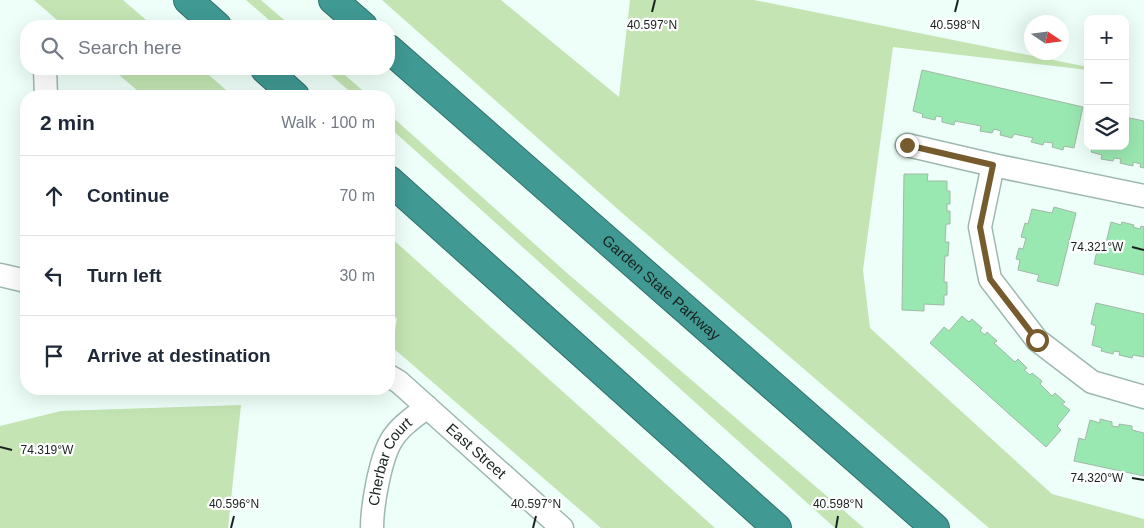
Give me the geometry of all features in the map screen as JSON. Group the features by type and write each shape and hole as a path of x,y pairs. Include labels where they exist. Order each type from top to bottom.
{"highway":[{"path":"188,0 210,20"},
{"path":"333,0 356,20"},
{"name":"Garden State Parkway","path":"395,54 935,528"},
{"path":"272,75 288,90"},
{"path":"395,185 777,528"}],"street":[{"path":"45,75 46,90"},
{"path":"907,145 1144,196"},
{"path":"993,165 980,227 990,279 1037,340 1092,382 1144,397"},
{"path":"0,275 20,280"},
{"name":"East Street","path":"395,379 562,528"},
{"name":"Cherbar Court","path":"372,528 372,507 390,442 402,427 427,407"}],"green space":[{"path":"34,0 123,0 146,20 57,20"},
{"path":"246,0 261,0 284,20 269,20"},
{"path":"382,0 501,0 619,97 630,0 754,0 1024,54 1024,60 1053,60 1084,66 1084,70 893,47 863,270 870,328 1052,494 1144,519 1144,528 989,528 621,212"},
{"path":"119,75 209,75 226,90 137,90"},
{"path":"331,75 345,75 362,90 348,90"},
{"path":"395,119 567,273 864,528 835,528 395,132"},
{"path":"395,241 715,528 601,528 395,350 397,319 395,317"},
{"path":"241,405 228,528 0,528 0,426 61,411"}],"building":[{"path":"922,70 1083,107 1074,148 1064,146 1063,150 1052,147 1053,143 1044,142 1043,145 1031,142 1033,138 1014,134 1012,138 1000,135 1001,131 994,129 992,133 980,131 981,126 955,121 954,125 942,122 942,117 936,116 935,120 922,117 923,114 913,111"},
{"path":"1129,118 1144,121 1144,168 1140,167 1141,164 1133,162 1133,166 1120,163 1121,159 1114,158 1113,161 1101,159 1102,155 1091,152 1092,150 1129,150"},
{"path":"904,174 928,174 927,181 947,181 947,191 950,191 950,204 947,204 947,211 950,211 950,224 946,224 945,242 949,242 948,256 945,256 944,282 947,282 947,295 944,295 944,305 924,304 924,311 902,310"},
{"path":"1054,207 1076,213 1058,286 1037,281 1039,275 1018,270 1020,260 1016,259 1019,248 1023,249 1026,238 1021,237 1025,223 1028,224 1032,209 1052,213"},
{"path":"1111,222 1121,225 1122,222 1134,225 1133,227 1140,229 1141,226 1144,227 1144,275 1094,264 1099,242 1106,243"},
{"path":"1096,303 1144,314 1144,357 1133,355 1132,358 1119,355 1120,352 1114,351 1113,354 1101,351 1102,348 1092,345 1096,326 1091,324"},
{"path":"962,316 969,322 972,319 982,328 980,331 985,335 987,332 997,341 994,343 1015,362 1018,359 1027,368 1024,370 1030,375 1032,373 1042,381 1040,384 1052,396 1055,393 1065,402 1062,404 1070,410 1057,426 1061,430 1046,447 930,343 944,327 949,331"},
{"path":"1100,419 1112,422 1112,426 1119,427 1119,424 1132,426 1132,430 1144,433 1144,476 1074,461 1079,438 1085,440 1090,420 1100,423"}],"route":[{"path":"907,145 993,165 980,227 990,279 1037,340"}]}
